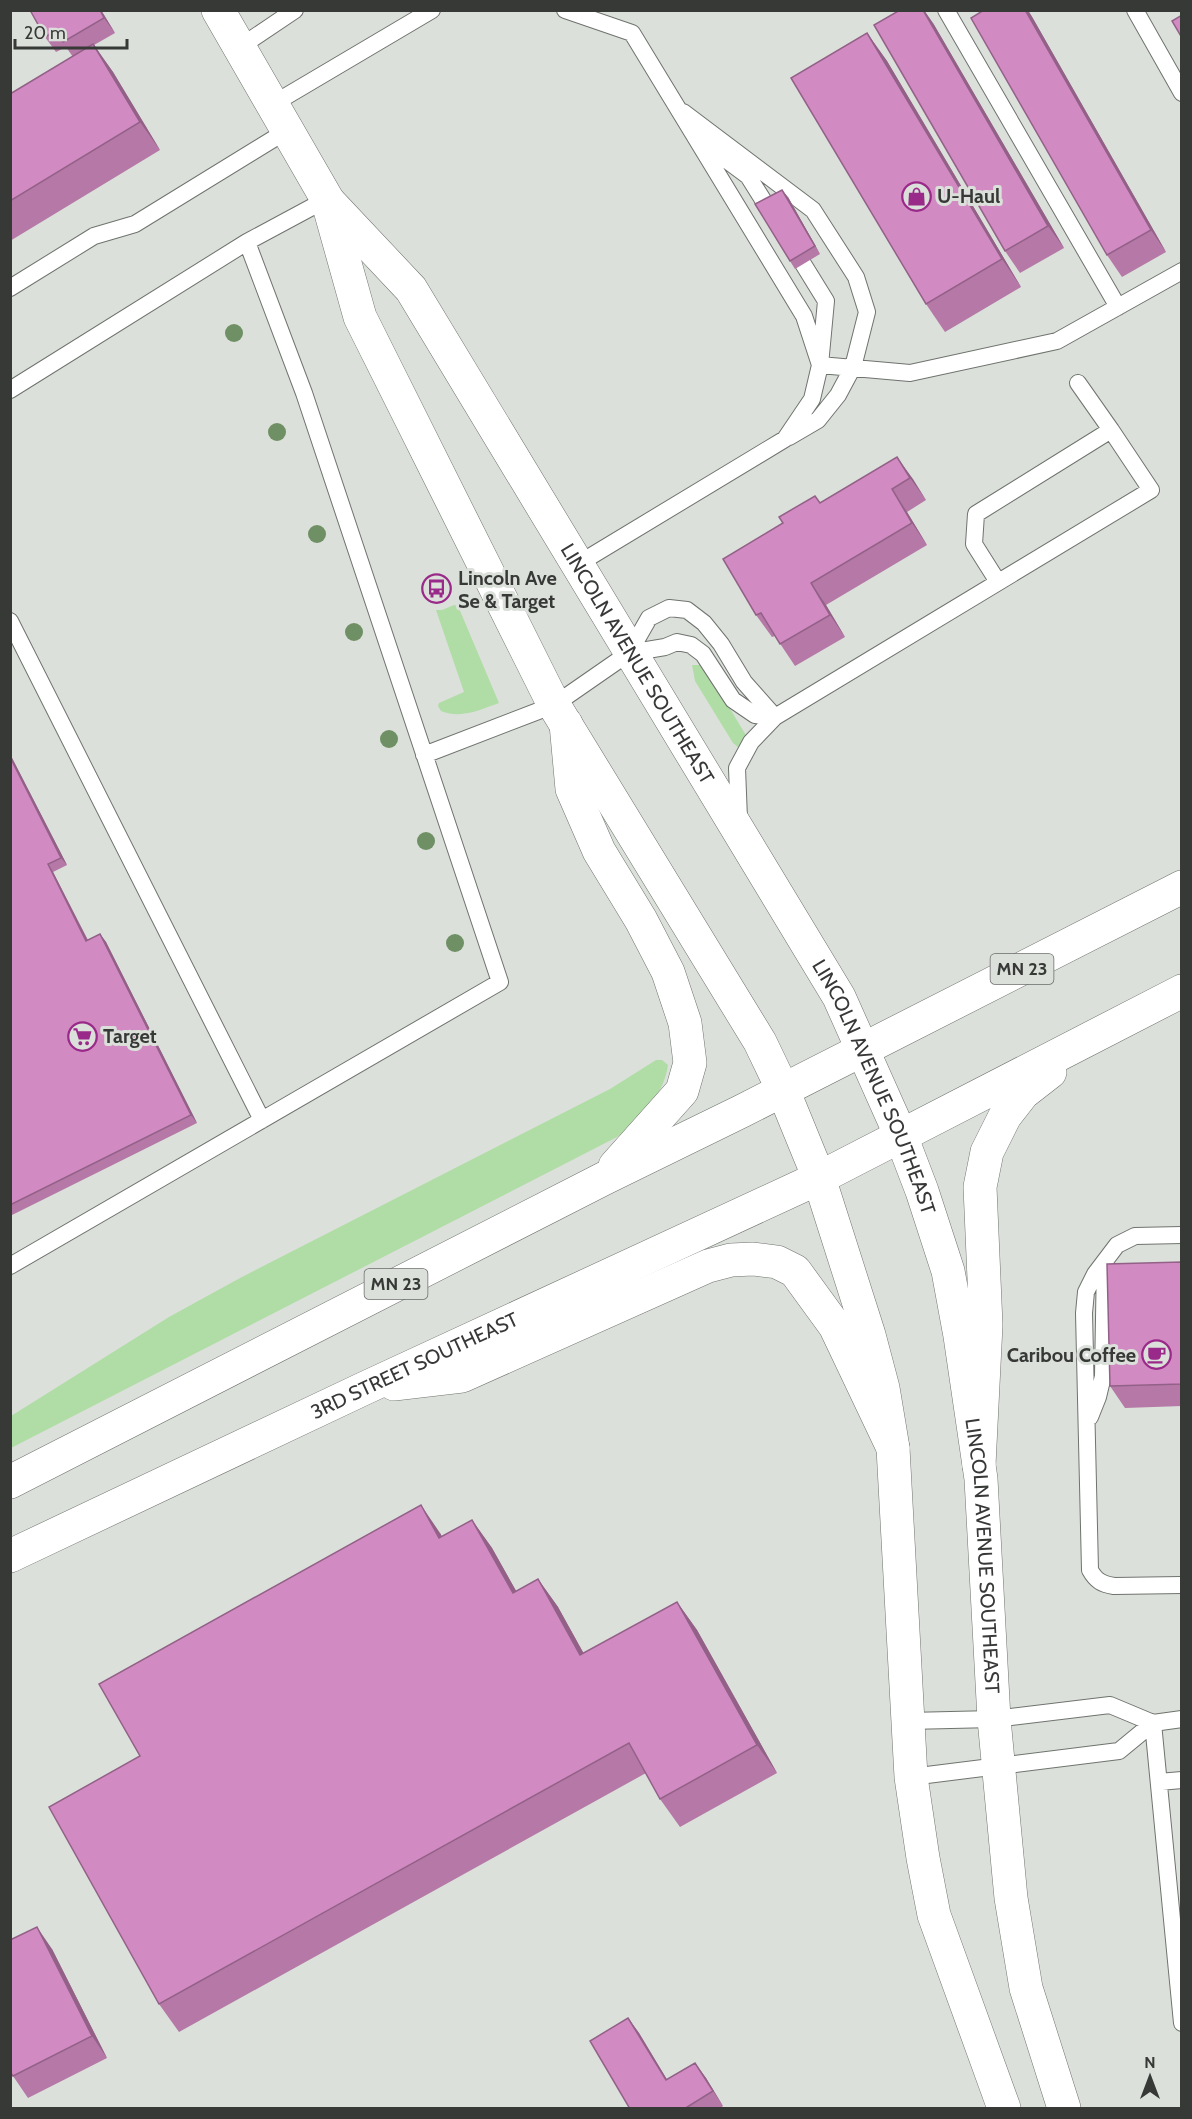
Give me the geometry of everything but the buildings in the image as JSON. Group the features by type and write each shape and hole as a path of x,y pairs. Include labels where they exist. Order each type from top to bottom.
{"main road":[{"name":"LINCOLN AVENUE SOUTHEAST","path":"218,10 327,199 411,288 838,997 901,1136 948,1271 960,1336 979,1465 994,1719 1011,1898 1026,1988 1064,2109"},
{"name":"LINCOLN AVENUE SOUTHEAST","path":"327,199 360,317 560,715 760,1042 783,1090 819,1178 869,1335 883,1388 893,1448 911,1777 934,1915 1004,2109"},
{"path":"560,715 572,789 599,851 641,920 668,972 685,1023 690,1063 682,1091 605,1178"},
{"name":"MN 23","path":"10,1482 1182,887"},
{"path":"979,1465 986,1325 980,1187 987,1152 1005,1116 1023,1093 1103,1031 1182,991"},
{"name":"3RD STREET SOUTHEAST","path":"10,1556 365,1388 819,1178 1103,1031"},
{"path":"365,1388 462,1376 708,1266 731,1260 753,1259 777,1262 795,1271 835,1326 893,1448"}],"lane":[{"path":"240,47 295,10"},
{"path":"10,288 94,236 135,224 280,117 432,10"},
{"path":"565,10 632,33 804,316 820,364"},
{"path":"946,10 1118,307"},
{"path":"1135,10 1182,93"},
{"path":"578,564 818,420 838,395 853,367 867,312 856,277 813,210 676,107"},
{"path":"695,136 748,176 826,301 820,364 812,399 785,439"},
{"path":"10,390 247,242 327,199"},
{"path":"10,1266 500,982 304,393 247,242"},
{"path":"820,364 910,373 1057,341 1182,271"},
{"path":"739,832 737,768 751,742 775,717 1151,490 1078,383"},
{"path":"998,582 974,544 976,514 1111,430"},
{"path":"424,755 560,715 629,653 649,618 669,608 687,610 704,623 721,644 744,682 775,717"},
{"path":"10,621 262,1120"},
{"path":"629,653 665,647 677,642 691,645 703,654 734,700 755,715 775,717"},
{"path":"1182,1235 1135,1236 1118,1245 1095,1274 1086,1292 1084,1313 1090,1570 1103,1584 1114,1586 1182,1586"},
{"path":"908,1720 994,1719 1110,1705 1153,1723 1182,1719"},
{"path":"911,1777 1119,1751 1153,1723"},
{"path":"1153,1723 1182,2023"},
{"path":"1159,1782 1182,1780"}],"green space":[{"path":"458,606 499,703 463,714 441,711 438,706 439,703 464,692 436,610"},
{"path":"692,665 700,665 708,672 747,737 739,748 733,743 695,681"},
{"path":"656,1060 662,1060 668,1065 662,1087 642,1115 617,1137 11,1448 11,1416 169,1317 240,1278 610,1089"}],"place":[{"name":"U-Haul","path":"916,196"},
{"name":"Lincoln Ave Se & Target","path":"437,589"},
{"name":"Target","path":"82,1036"},
{"name":"Caribou Coffee","path":"1157,1355"}]}
